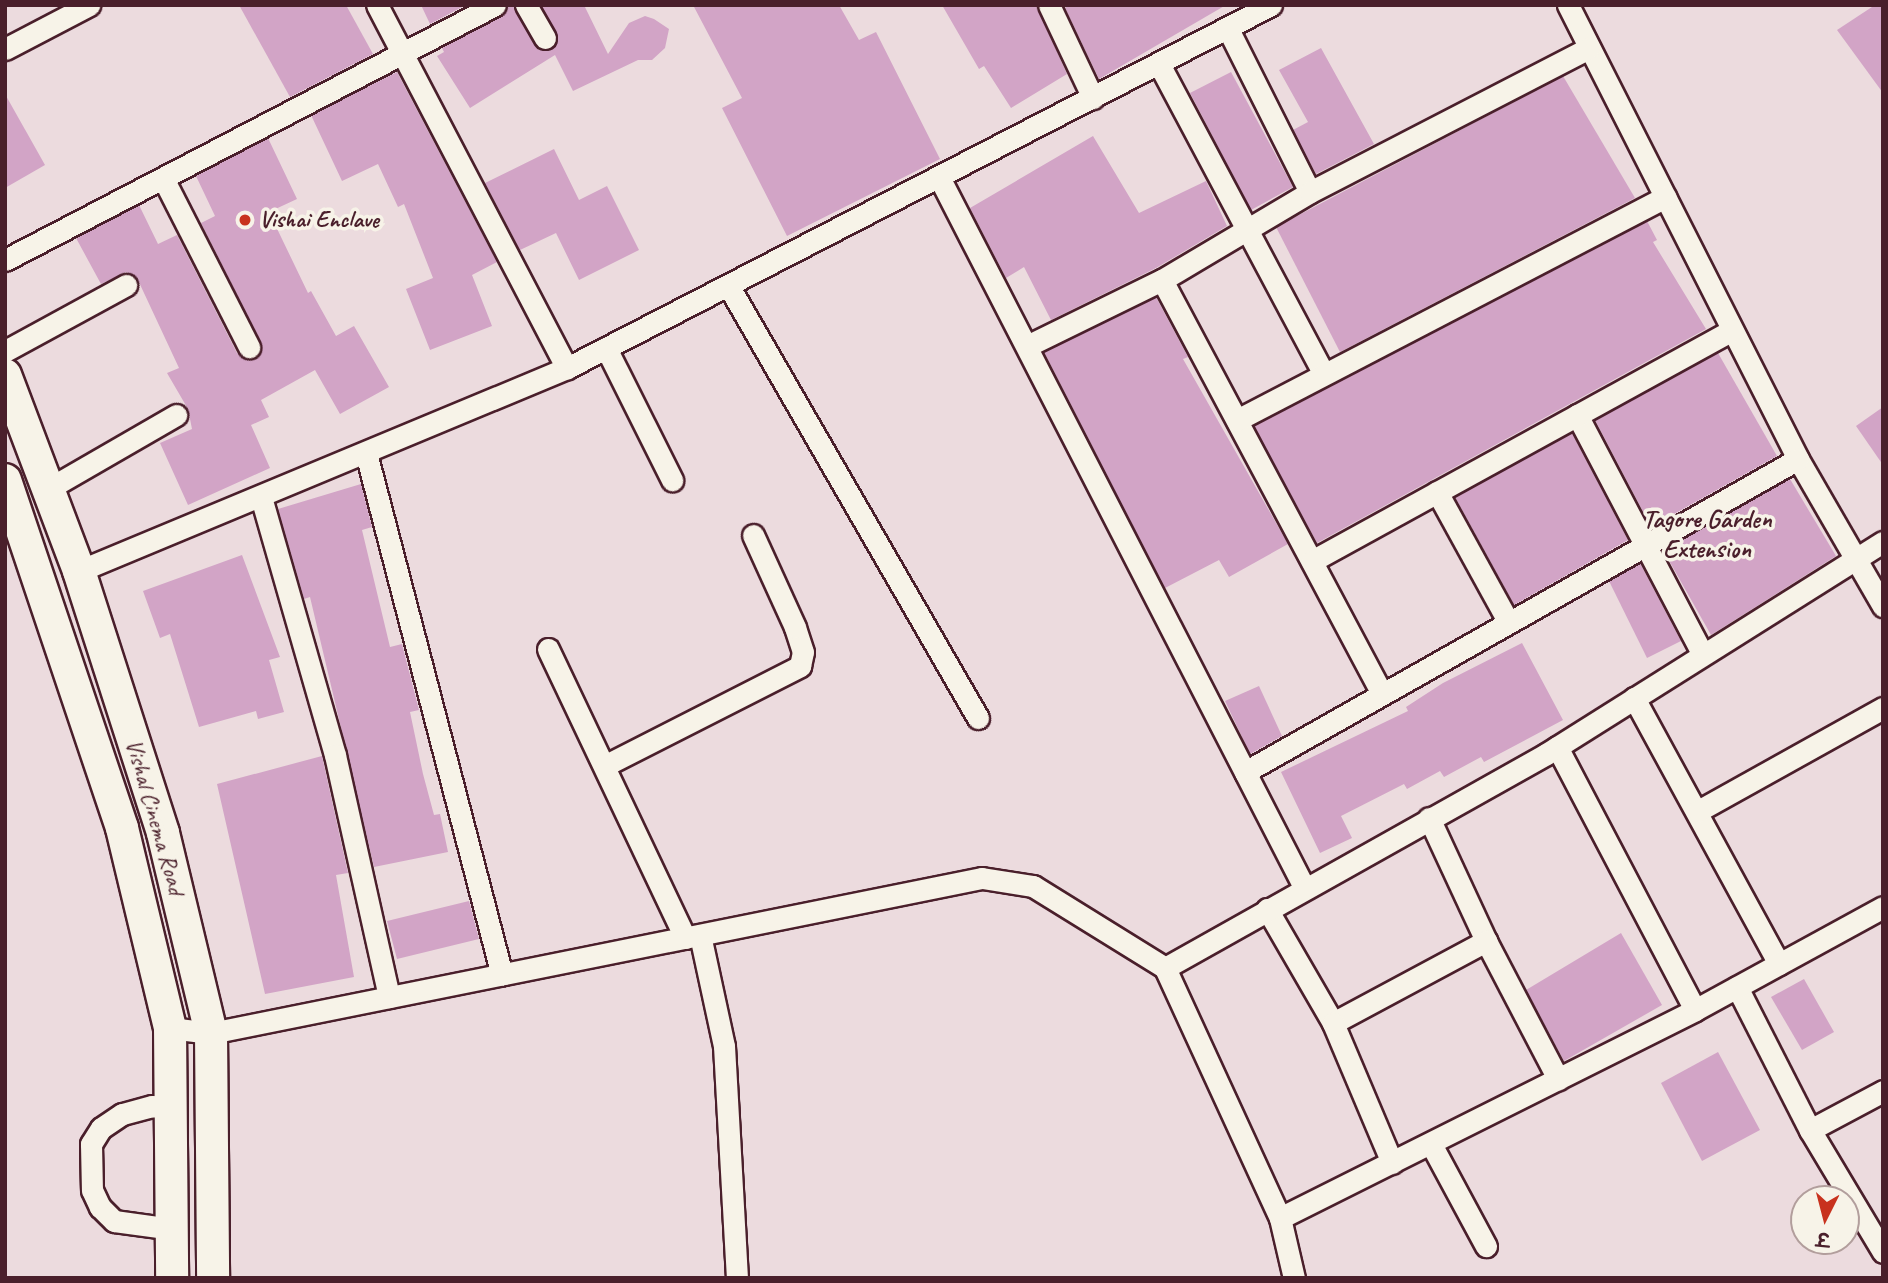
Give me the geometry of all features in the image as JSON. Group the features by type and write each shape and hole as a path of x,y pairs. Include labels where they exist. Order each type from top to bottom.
{"street":[{"path":"5,49 52,14 89,5"},
{"path":"377,5 568,368"},
{"path":"5,260 495,5"},
{"path":"526,5 545,38"},
{"path":"1049,5 1093,98"},
{"path":"79,571 568,368 1159,64 1233,19 1271,5"},
{"path":"1568,5 1798,459 1883,606"},
{"path":"1233,19 1310,192"},
{"path":"1027,346 1162,280 1310,192 1589,48"},
{"path":"1159,64 1324,374"},
{"path":"939,177 1304,887"},
{"path":"163,178 249,347"},
{"path":"1237,420 1665,197"},
{"path":"1162,280 1382,694"},
{"path":"5,351 126,285"},
{"path":"728,285 978,718"},
{"path":"1312,561 1732,330"},
{"path":"606,348 672,480"},
{"name":"Vishal Cinema Road","path":"5,374 79,571 163,833 211,1033 213,1278"},
{"path":"48,489 176,415"},
{"path":"1577,415 1648,545 1702,653"},
{"path":"366,453 502,975"},
{"path":"1245,772 1798,459"},
{"name":"Vishal Cinema Road","path":"5,480 122,828 170,1028 173,1108 172,1278"},
{"path":"1437,492 1508,621"},
{"path":"261,497 335,755 388,997"},
{"path":"606,765 800,666 803,652 795,627 753,535"},
{"path":"1166,968 1304,887 1557,747 1702,653 1857,561 1883,542"},
{"path":"548,649 692,936 724,1045 737,1278"},
{"path":"1634,698 1698,811 1779,964"},
{"path":"1698,811 1883,708"},
{"path":"1557,747 1695,1010"},
{"path":"1429,818 1486,941 1558,1079"},
{"path":"170,1028 211,1033 982,878 1033,886 1166,968 1280,1218 1294,1278"},
{"path":"1280,1218 1695,1010 1883,907"},
{"path":"1267,909 1333,1023 1392,1163"},
{"path":"1333,1023 1486,941"},
{"path":"1737,987 1810,1130 1883,1252"},
{"path":"1810,1130 1883,1091"},
{"path":"173,1108 152,1106 122,1114 101,1128 91,1143 92,1190 100,1207 114,1221 173,1229"},
{"path":"1431,1144 1486,1247"}],"building":[{"path":"239,5 346,5 373,54 290,97"},
{"path":"421,5 466,5 430,24"},
{"path":"508,5 513,5 539,50 552,49 558,39 541,5 584,5 608,54 629,23 645,16 669,29 665,48 652,60 638,60 573,91 555,55 470,108 437,56 444,52 442,48 502,16"},
{"path":"693,5 839,5 859,40 876,32 940,159 787,236 722,108 742,98"},
{"path":"942,5 1036,5 1067,74 1011,108 984,66 979,69"},
{"path":"1069,5 1226,5 1099,79 1065,8"},
{"path":"1875,5 1883,5 1883,93 1837,30"},
{"path":"1321,48 1374,144 1316,174 1293,130 1308,122 1279,70"},
{"path":"397,72 497,262 472,275 492,326 430,350 406,289 433,278 404,204 398,207 378,164 342,181 311,115"},
{"path":"1231,72 1293,187 1251,210 1190,93"},
{"path":"1563,76 1635,198 1340,352 1276,227"},
{"path":"5,94 45,165 5,188"},
{"path":"1093,136 1139,213 1206,181 1227,226 1156,268 1051,320 1024,267 1006,278 970,208"},
{"path":"268,138 297,199 269,212 308,293 311,291 336,336 354,326 389,387 340,414 315,370 261,400 269,417 251,425 270,468 188,505 160,443 192,429 188,409 167,373 179,368 137,278 126,272 101,284 76,238 139,205 158,244 177,235 237,353 248,360 256,358 261,342 201,223 215,216 196,176"},
{"path":"554,149 579,200 607,186 639,250 579,280 556,233 520,250 485,183"},
{"path":"1647,221 1657,240 1653,242 1706,329 1317,543 1254,426"},
{"path":"1156,297 1188,357 1183,359 1288,544 1229,577 1219,560 1165,588 1044,352"},
{"path":"1718,353 1777,456 1651,527 1595,420"},
{"path":"1883,407 1883,465 1856,426"},
{"path":"1572,433 1628,540 1514,605 1455,497"},
{"path":"1790,479 1836,556 1711,635 1663,550"},
{"path":"361,484 372,527 362,530 390,647 402,644 419,710 410,712 423,774 434,815 440,814 448,852 374,867 310,597 304,599 278,509"},
{"path":"242,555 280,657 269,660 284,712 258,719 256,711 199,727 170,634 160,638 143,591"},
{"path":"1640,563 1681,641 1647,658 1609,581"},
{"path":"1522,643 1563,720 1484,762 1481,757 1444,777 1440,771 1407,789 1404,784 1341,816 1352,838 1320,853 1281,772 1408,711 1406,707 1443,683"},
{"path":"1259,686 1282,736 1250,754 1225,701"},
{"path":"322,756 348,873 336,875 354,977 265,994 217,784"},
{"path":"469,901 479,939 397,959 387,921"},
{"path":"1621,933 1662,1005 1564,1061 1526,990"},
{"path":"1804,979 1834,1032 1802,1050 1771,997"},
{"path":"1718,1052 1760,1130 1702,1161 1661,1083"}],"place":[{"name":"Vishai Enclave","path":"245,220"}],"district":[{"name":"Tagore Garden Extension","path":"1707,534"}]}
